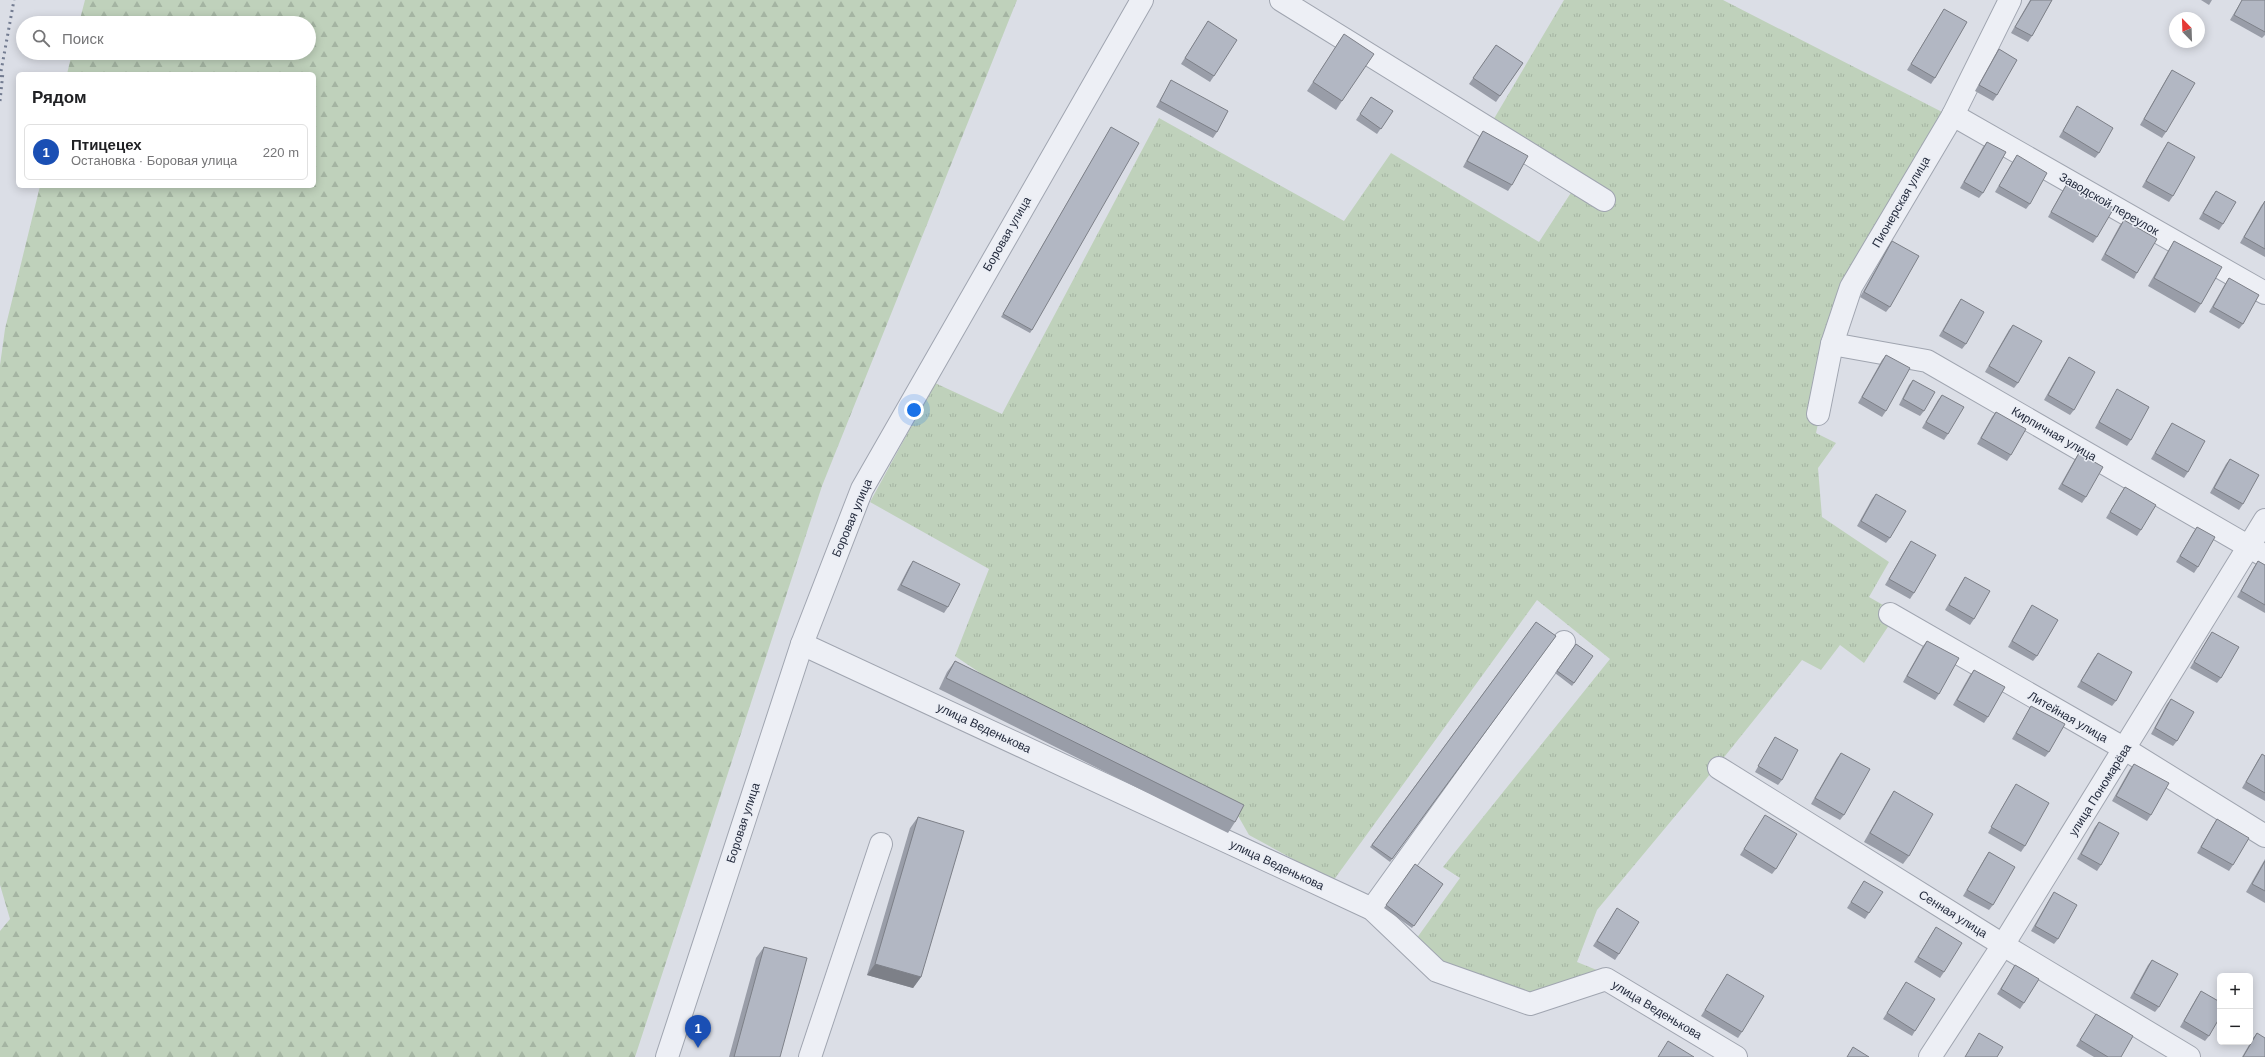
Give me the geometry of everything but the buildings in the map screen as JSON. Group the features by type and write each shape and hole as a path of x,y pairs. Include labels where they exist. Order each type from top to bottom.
{"street":[{"name":"Боровая улица","path":"667,1057 802,644 862,489 1142,0"},
{"path":"1281,0 1604,200"},
{"name":"Пионерская улица","path":"1818,414 1832,344 1852,287 1953,115 2010,0"},
{"name":"Заводской переулок","path":"1953,115 2265,293"},
{"name":"Кирпичная улица","path":"1832,344 1927,361 2257,551"},
{"name":"улица Пономарёва","path":"1930,1057 2003,945 2125,749 2257,551 2265,520"},
{"name":"Литейная улица","path":"1890,614 2125,749 2265,836"},
{"path":"1372,910 1564,642"},
{"name":"улица Веденькова","path":"802,644 1372,910 1437,971 1530,1004 1606,979 1736,1057"},
{"name":"Сенная улица","path":"1719,768 2003,945 2189,1057"},
{"path":"810,1057 881,844"}],"green space":[{"path":"85,0 1017,0 822,486 635,1057 0,1057 0,931 10,919 0,885 0,365 5,329 40,188 316,188 316,72 67,72 70,60 316,60 316,16 81,16"},
{"path":"1564,0 1723,0 1948,115 1848,282 1816,433 1836,443 1818,468 1822,517 1889,562 1869,597 1897,613 1864,663 1840,645 1821,670 1802,660 1721,761 1597,910 1577,962 1609,975 1529,999 1443,967 1414,942 1460,878 1443,867 1610,659 1537,600 1333,881 1249,835 1233,807 1044,716 955,656 989,569 870,502 935,383 1002,414 1159,118 1344,221 1391,153 1539,242 1576,185 1492,122"}],"railway":[{"path":"0,77 14,0"},
{"path":"0,101 3,72"}],"place":[{"name":"Птицецех","path":"698,1048"}]}
